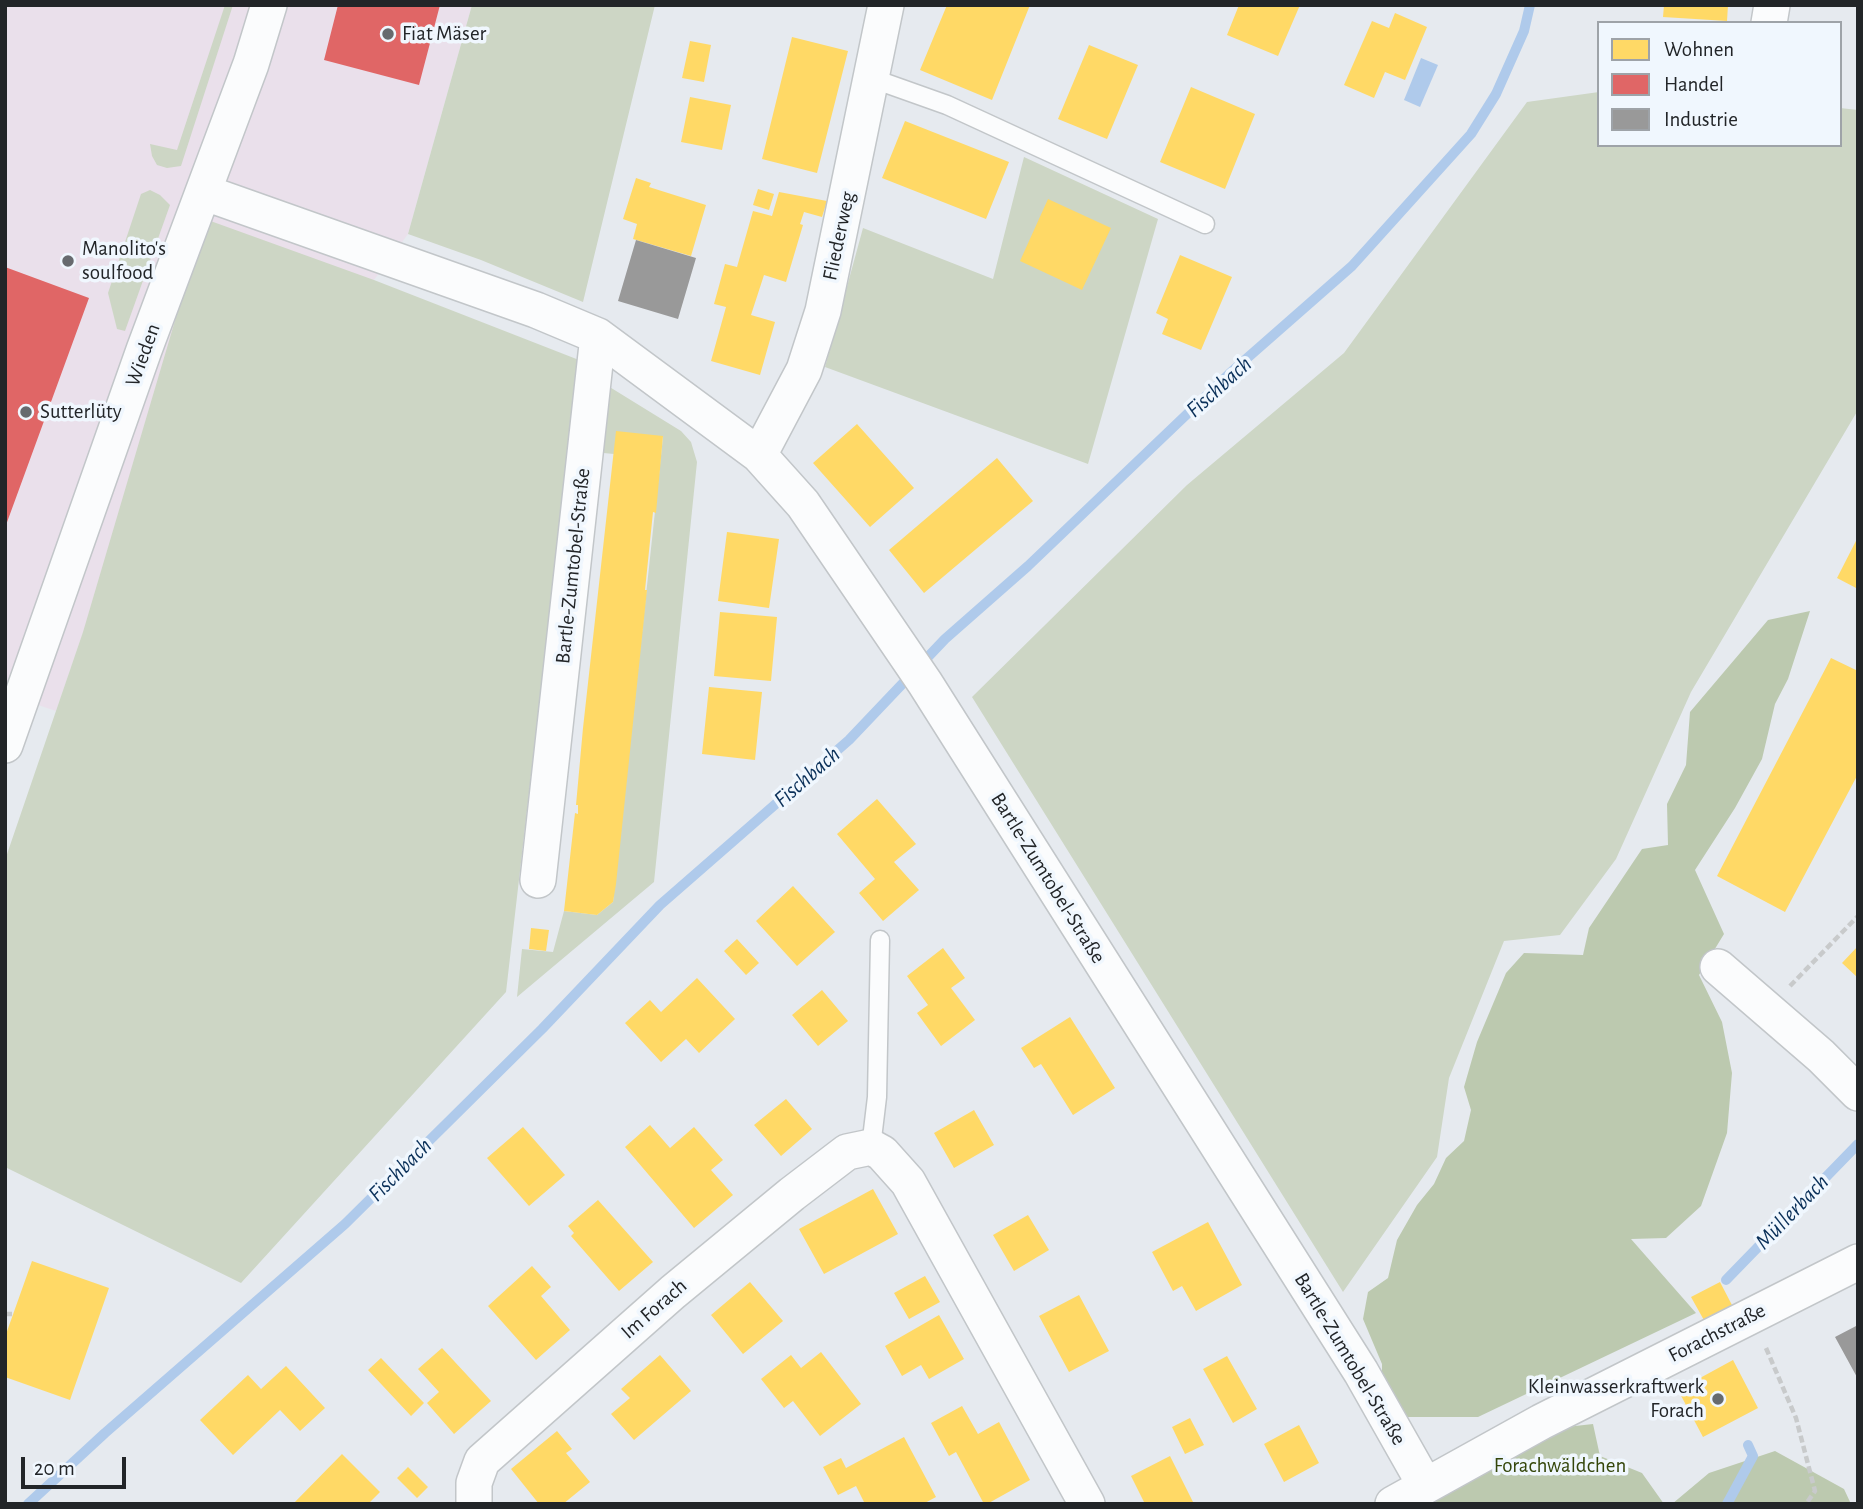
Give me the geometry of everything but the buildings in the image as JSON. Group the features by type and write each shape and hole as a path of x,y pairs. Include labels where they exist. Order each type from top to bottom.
{"street":[{"name":"Wieden","path":"5,745 144,350 251,64 269,5"},
{"name":"Fliederweg","path":"759,455 804,370 823,311 886,5"},
{"name":"Bartle-Zumtobel-Straße","path":"203,192 536,310 598,336 759,455 803,504 925,683 1361,1372 1425,1485"},
{"name":"Bartle-Zumtobel-Straße","path":"538,880 598,336"},
{"path":"1718,967 1821,1056 1858,1093"},
{"path":"871,1147 883,1153 908,1182 1087,1504"},
{"name":"Im Forach","path":"474,1504 474,1483 482,1461 673,1292 792,1194 847,1152 871,1147"},
{"name":"Forachstraße","path":"1393,1504 1541,1422 1858,1262"}],"lane":[{"path":"871,78 947,105 1205,224"},
{"path":"871,1147 877,1097 880,940"}],"path":[{"path":"1767,1009 1858,916"},
{"path":"5,1314 13,1314"},
{"path":"1742,1320 1760,1335 1796,1418 1815,1491 1806,1504"}],"shaded area":[{"path":"5,5 472,5 408,234 374,280 83,633 56,711 5,694"}],"green space":[{"path":"225,5 233,5 181,166 167,168 157,165 150,144 177,150"},
{"path":"472,5 655,5 583,302 481,260 408,234"},
{"path":"1597,92 1597,147 1842,147 1842,108 1858,110 1858,410 1691,692 1616,859 1560,935 1504,941 1449,1078 1437,1157 1343,1292 972,697 1187,485 1344,353 1527,102"},
{"path":"1024,157 1158,219 1088,464 825,367 863,228 993,279"},
{"path":"150,190 170,205 125,331 117,329 108,293 141,194"},
{"path":"205,219 374,280 579,360 506,992 241,1283 5,1167 5,860 83,632"},
{"path":"608,386 681,431 691,442 697,462 654,882 517,997 522,949 553,952 564,911 597,915 613,902 663,437 614,454 593,452"},
{"path":"1810,611 1788,679 1775,704 1762,759 1735,808 1695,870 1724,934 1699,975 1722,1022 1732,1073 1727,1133 1701,1206 1666,1238 1631,1239 1696,1313 1478,1417 1403,1417 1382,1386 1382,1364 1363,1319 1368,1292 1388,1278 1397,1240 1417,1205 1434,1184 1446,1158 1464,1141 1471,1110 1464,1087 1477,1042 1506,973 1524,953 1583,955 1589,928 1642,849 1668,845 1667,804 1686,765 1690,712 1768,620"},
{"name":"Forachwäldchen","path":"1593,1424 1600,1456 1642,1473 1664,1504 1431,1504 1530,1431"},
{"name":"Forachwäldchen","path":"1775,1451 1844,1489 1851,1504 1672,1504 1709,1473"}],"water":[{"path":"1421,58 1438,65 1420,107 1404,100"}],"waterway":[{"name":"Fischbach","path":"28,1504 105,1433 345,1224 542,1029 660,905 849,740 945,639 1028,566 1229,374 1352,266 1471,134 1496,94 1524,31 1530,5"},
{"name":"Müllerbach","path":"1726,1280 1858,1144"},
{"name":"Müllerbach","path":"1727,1504 1753,1456 1748,1445"}],"place":[{"name":"Fiat Mäser","path":"388,34"},
{"name":"Manolito's soulfood","path":"68,261"},
{"name":"Sutterlüty","path":"26,412"},
{"name":"Kleinwasserkraftwerk Forach","path":"1718,1399"}]}
